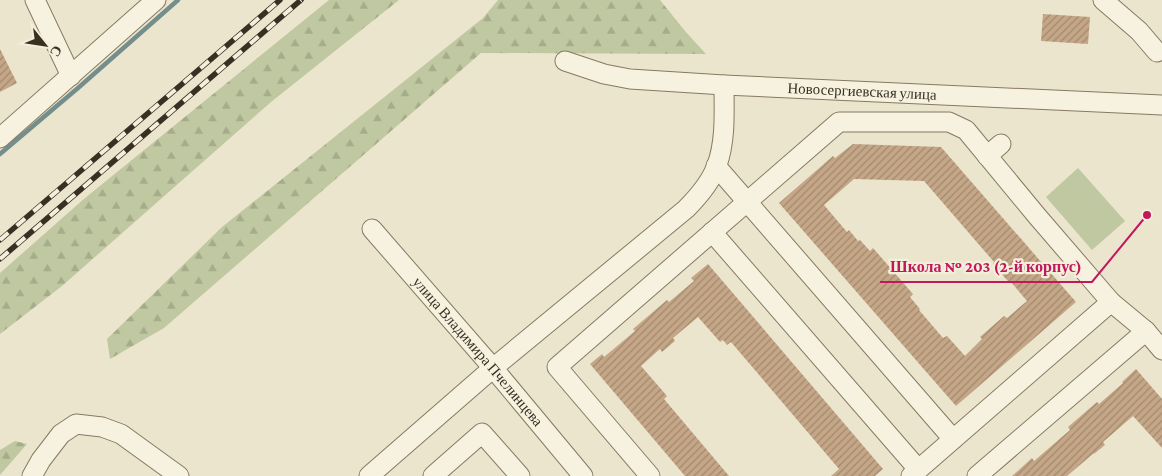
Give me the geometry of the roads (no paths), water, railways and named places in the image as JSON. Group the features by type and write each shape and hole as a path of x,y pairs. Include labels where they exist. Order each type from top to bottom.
{"street":[{"path":"35,0 71,76"},
{"path":"0,138 156,0"},
{"path":"1103,0 1139,31 1157,52"},
{"name":"Новосергиевская улица","path":"565,61 604,74 630,79 1162,105"},
{"path":"369,476 493,368 696,199 716,166 723,133 724,85"},
{"path":"650,476 557,368 838,122 949,122 966,130 994,150 1037,216 1112,302 1146,331 1162,350"},
{"path":"716,166 953,439"},
{"name":"улица Владимира Пчелинцева","path":"372,228 583,476"},
{"path":"712,232 914,473 1112,302"},
{"path":"982,475 1146,331"},
{"path":"32,476 41,460 61,434 76,424 102,427 121,434 179,476"},
{"path":"433,476 482,432 520,476"}],"waterway":[{"path":"0,154 178,0"}],"railway":[{"path":"0,240 280,0"},
{"path":"0,259 301,0"}],"place":[{"name":"Школа № 203 (2-й корпус)","path":"1147,215"}]}
